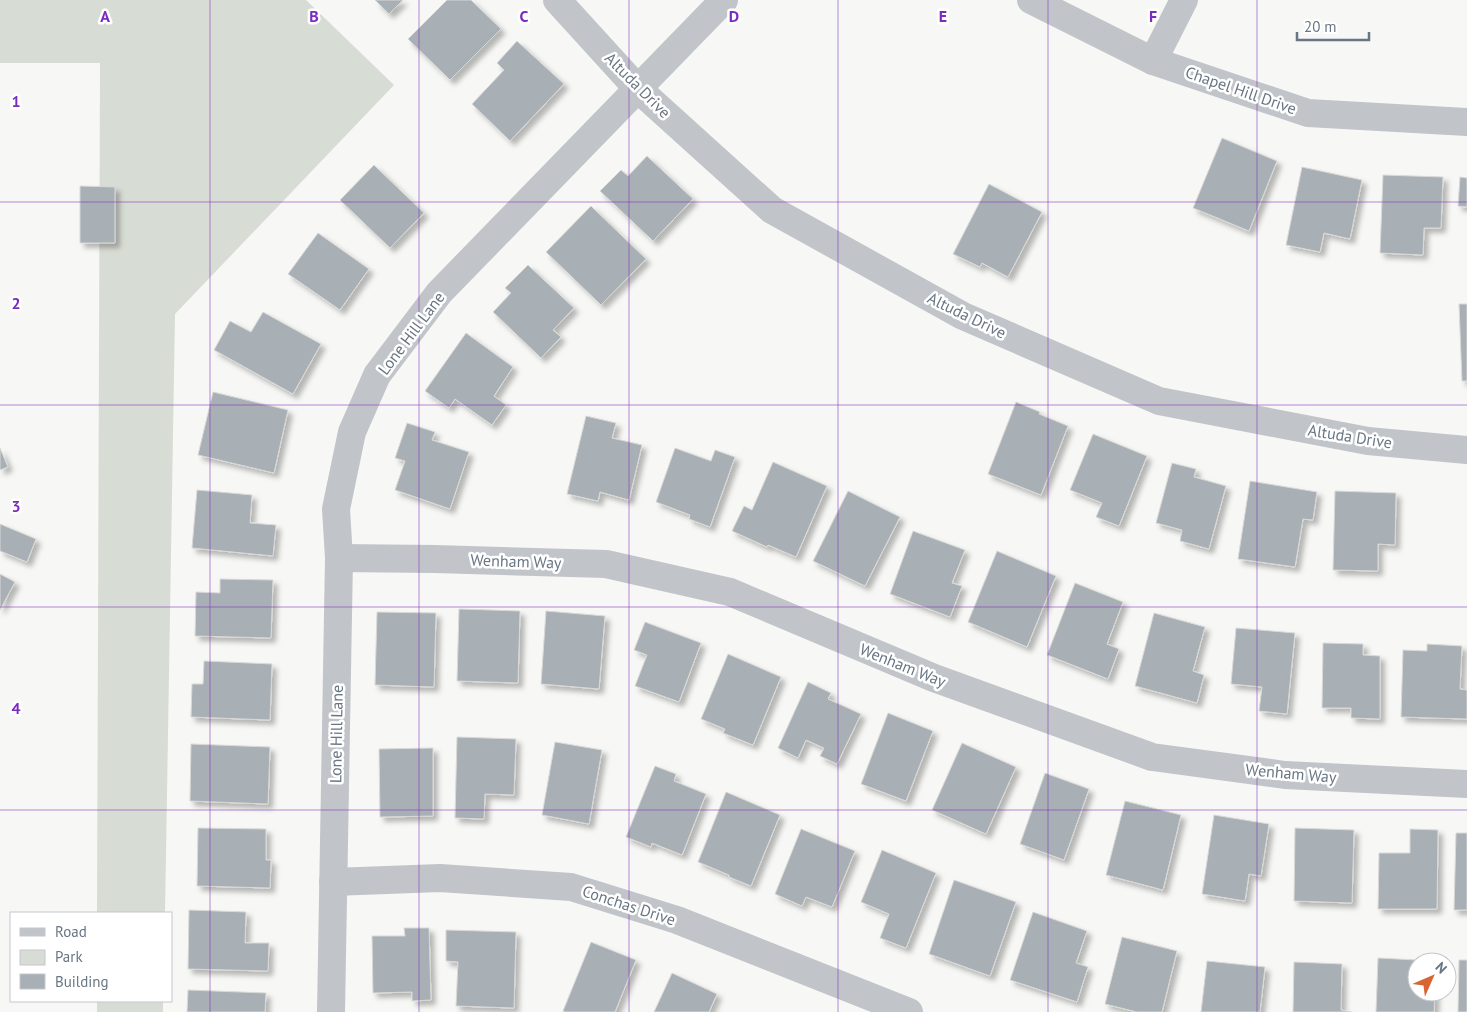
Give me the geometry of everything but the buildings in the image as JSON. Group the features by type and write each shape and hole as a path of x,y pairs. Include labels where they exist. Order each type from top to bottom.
{"street":[{"name":"Altuda Drive","path":"557,0 638,89 772,210 963,316 1159,401 1368,440 1467,450"},
{"name":"Lone Hill Lane","path":"331,1012 339,558 336,509 352,432 377,375 439,293 724,0"},
{"name":"Chapel Hill Drive","path":"1031,0 1153,61 1308,113 1467,122"},
{"path":"1153,61 1184,0"},
{"name":"Wenham Way","path":"339,558 606,564 730,592 934,678 1152,757 1285,775 1467,784"},
{"name":"Conchas Drive","path":"333,882 440,878 571,887 677,920 869,1005 909,1012"}],"green space":[{"path":"0,0 306,0 394,85 175,314 165,912 97,912 100,63 0,63"},
{"path":"97,1002 163,1002 163,1012 97,1012"}]}
